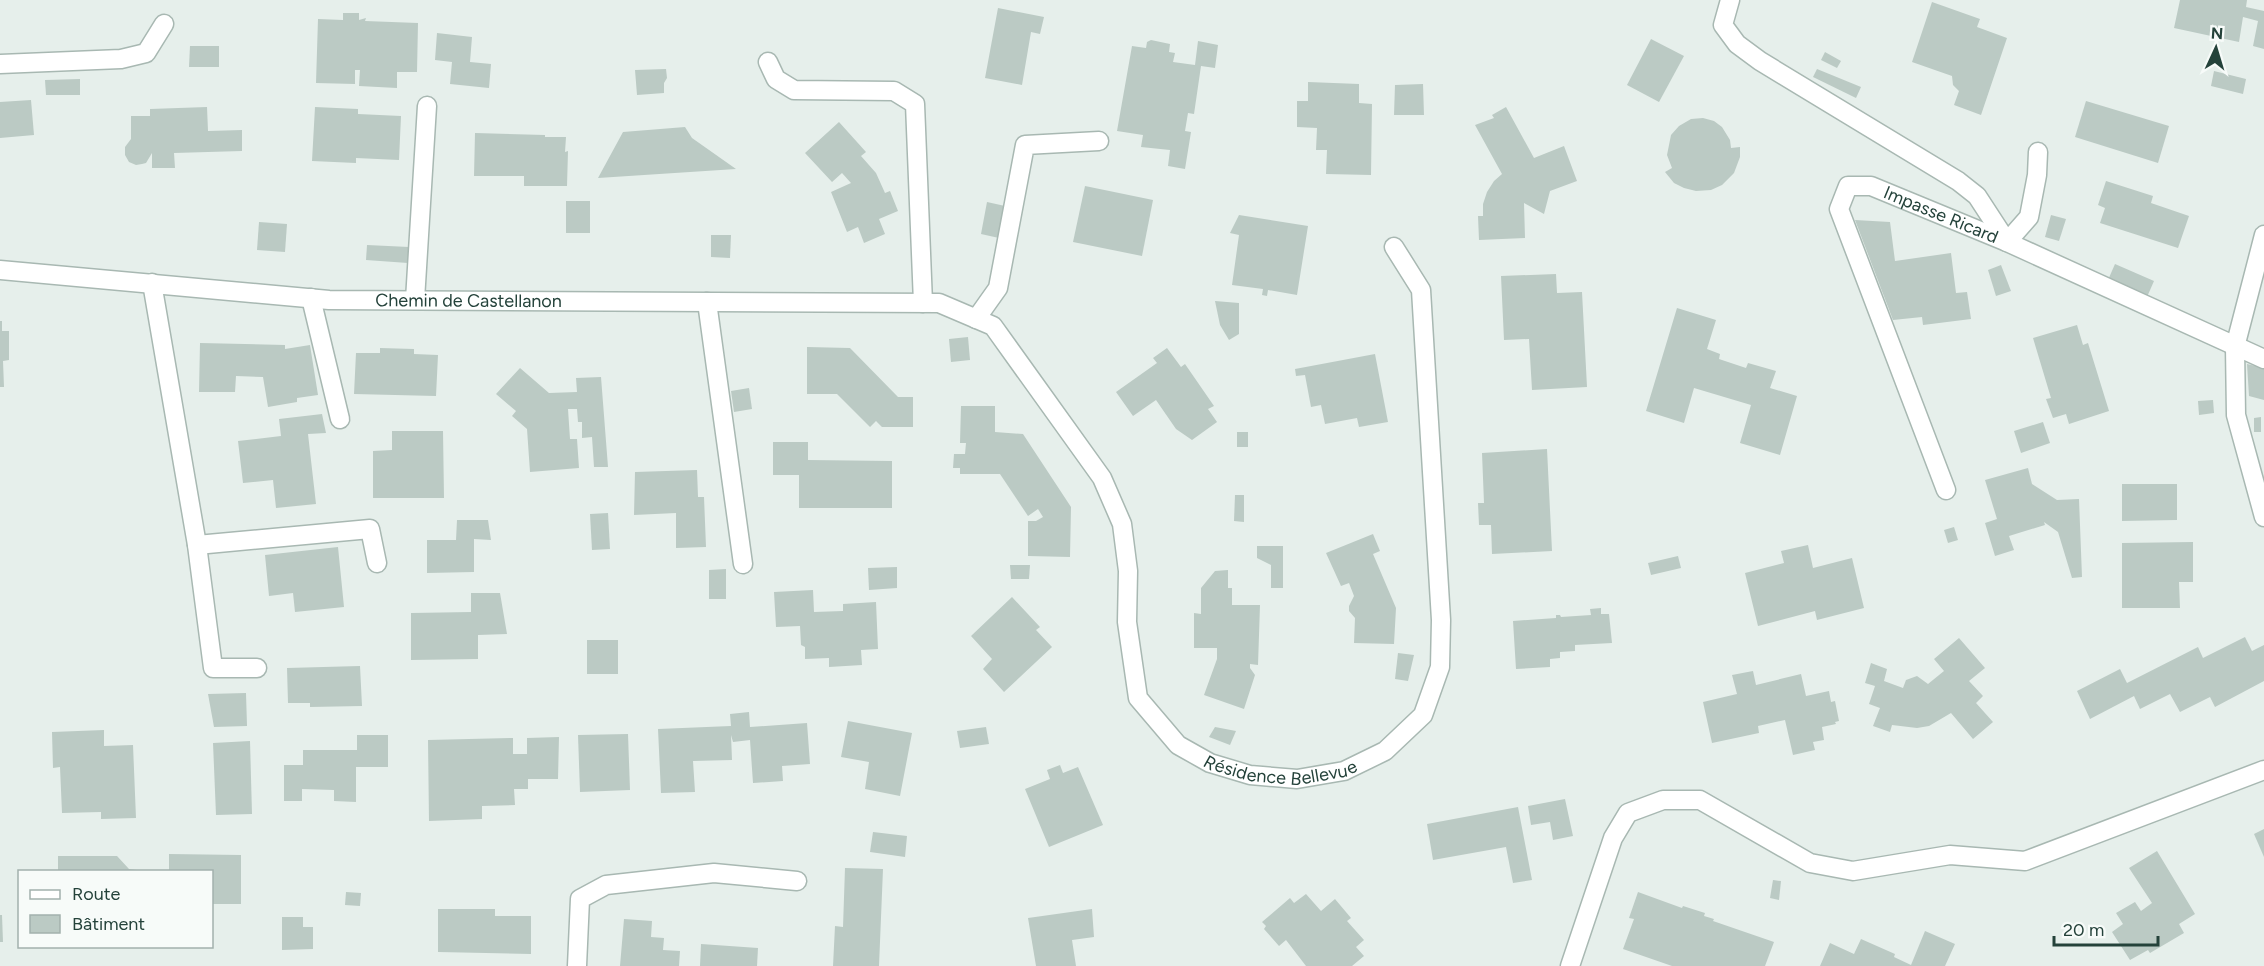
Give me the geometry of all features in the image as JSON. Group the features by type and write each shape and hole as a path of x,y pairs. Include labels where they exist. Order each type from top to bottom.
{"street":[{"path":"1730,0 1723,25 1737,44 1791,81 1958,181 1977,196 2007,242 2029,217 2037,175 2038,152"},
{"path":"0,63 121,59 146,53 164,24"},
{"path":"768,62 776,79 794,90 894,91 915,104 931,303"},
{"path":"415,300 427,106"},
{"path":"976,319 998,288 1025,145 1099,141"},
{"name":"Impasse Ricard","path":"1946,490 1839,209 1848,186 1871,186 2007,242 2264,359"},
{"path":"2264,236 2235,347 2236,414 2264,517"},
{"name":"Résidence Bellevue","path":"931,303 993,326 1102,478 1122,524 1128,572 1127,622 1138,698 1178,745 1209,763 1250,775 1297,779 1344,771 1385,752 1422,715 1440,667 1441,620 1421,290 1394,246"},
{"name":"Chemin de Castellanon","path":"0,270 311,298 931,303"},
{"path":"152,283 197,545 213,668 257,668"},
{"path":"311,298 340,419"},
{"path":"707,302 743,564"},
{"path":"197,545 370,529 377,563"},
{"path":"1570,966 1613,838 1628,813 1663,800 1700,800 1810,863 1853,871 1950,855 2025,861 2264,770"},
{"path":"578,966 580,898 606,885 714,873 797,881"}],"building":[{"path":"2180,0 2247,0 2246,7 2264,11 2264,49 2253,46 2258,21 2243,17 2239,42 2174,28"},
{"path":"1932,2 1980,19 1977,27 2007,38 1981,115 1954,105 1959,91 1953,85 1952,76 1912,62"},
{"path":"998,8 1044,17 1040,34 1031,32 1022,85 985,78"},
{"path":"343,13 359,13 359,20 366,18 365,21 418,23 417,72 397,72 397,88 359,86 360,70 355,70 355,84 316,83 318,19 343,20"},
{"path":"437,33 472,37 470,62 491,64 489,88 450,84 452,62 435,60"},
{"path":"1651,39 1684,56 1659,102 1627,85"},
{"path":"1151,40 1170,44 1169,52 1175,53 1173,62 1195,65 1198,41 1218,45 1215,68 1201,66 1194,114 1188,113 1185,131 1191,132 1185,169 1168,166 1170,150 1141,147 1143,135 1117,131 1132,46 1146,48 1147,42"},
{"path":"190,46 219,46 219,67 189,67"},
{"path":"1825,52 1841,61 1837,68 1821,60"},
{"path":"666,69 664,93 637,95 635,70"},
{"path":"1817,69 1861,87 1856,98 1813,77"},
{"path":"2214,71 2246,79 2243,94 2211,86"},
{"path":"80,79 80,95 46,95 45,80"},
{"path":"1308,82 1359,84 1359,103 1372,104 1371,175 1326,174 1327,150 1316,150 1317,128 1297,127 1297,101 1308,101"},
{"path":"1423,84 1424,115 1394,115 1395,85"},
{"path":"31,100 34,135 0,138 0,102"},
{"path":"2086,101 2169,126 2158,163 2075,137"},
{"path":"207,107 208,131 242,130 242,151 174,153 175,168 152,168 152,153 146,163 136,165 129,162 125,155 125,147 131,139 131,116 150,116 150,109"},
{"path":"315,107 358,109 358,114 401,116 399,160 356,158 356,163 312,161"},
{"path":"1506,107 1534,158 1564,146 1577,181 1550,191 1544,214 1524,203 1525,238 1479,240 1478,216 1483,216 1483,204 1487,192 1502,174 1475,125 1494,118 1492,115"},
{"path":"1703,118 1714,121 1722,127 1730,140 1731,148 1740,147 1740,157 1734,173 1722,185 1711,190 1696,191 1674,183 1665,172 1672,168 1667,155 1671,135 1679,126 1691,119"},
{"path":"839,122 866,152 861,156 876,173 885,193 890,191 898,211 879,219 885,234 864,243 858,227 847,232 831,192 851,183 842,173 832,182 805,153"},
{"path":"685,127 692,138 736,169 598,178 623,132"},
{"path":"475,133 566,137 567,186 524,186 524,176 474,176"},
{"path":"2106,181 2153,196 2151,203 2189,216 2178,248 2100,223 2105,208 2098,205"},
{"path":"1085,186 1153,200 1142,256 1073,242"},
{"path":"566,201 590,201 590,233 566,233"},
{"path":"987,202 1005,206 999,238 981,234"},
{"path":"1239,215 1308,226 1297,295 1268,290 1267,296 1262,295 1263,289 1232,285 1239,235 1230,233"},
{"path":"2051,215 2066,219 2059,241 2045,237"},
{"path":"1855,220 1890,222 1895,261 1951,253 1956,293 1967,292 1971,319 1923,325 1922,317 1893,320"},
{"path":"259,222 287,224 285,252 257,250"},
{"path":"711,235 731,235 730,258 711,257"},
{"path":"367,245 409,247 408,263 366,260"},
{"path":"2115,264 2154,281 2147,297 2108,280"},
{"path":"2001,265 2011,291 1996,296 1988,270"},
{"path":"1556,274 1557,293 1582,292 1587,387 1532,390 1529,339 1504,340 1501,276"},
{"path":"1215,301 1239,303 1239,334 1229,340 1220,325"},
{"path":"1677,308 1716,320 1707,349 1720,354 1719,359 1746,368 1748,363 1776,371 1770,388 1797,396 1780,455 1740,443 1751,405 1694,388 1684,423 1646,411"},
{"path":"0,321 2,321 2,331 9,331 9,360 3,361 4,387 0,387"},
{"path":"2077,325 2083,345 2088,343 2109,411 2069,424 2066,414 2053,418 2046,399 2051,398 2033,338"},
{"path":"968,337 970,360 951,362 949,339"},
{"path":"200,343 285,345 285,349 310,345 318,395 297,398 297,402 268,407 263,377 236,376 235,392 199,392"},
{"path":"807,347 850,348 898,397 913,397 913,427 882,427 876,421 870,427 837,394 807,394"},
{"path":"380,348 414,349 414,354 438,355 436,396 354,394 356,353 380,353"},
{"path":"1167,348 1181,367 1185,364 1214,406 1208,409 1217,422 1192,440 1176,429 1156,400 1133,416 1116,392 1157,363 1153,358"},
{"path":"1375,354 1388,422 1359,427 1357,418 1325,424 1321,405 1311,407 1305,375 1296,376 1295,369"},
{"path":"2247,364 2264,368 2264,400 2249,396"},
{"path":"520,368 549,393 577,392 576,378 601,377 608,467 594,467 592,437 582,438 582,422 578,422 577,409 568,409 570,439 577,439 579,468 530,472 527,429 512,416 516,411 496,394"},
{"path":"749,388 752,409 734,412 731,391"},
{"path":"2213,400 2214,413 2199,415 2198,401"},
{"path":"961,406 995,406 995,432 1023,434 1071,507 1070,557 1028,556 1028,521 1036,521 1043,517 1038,509 1028,516 1000,474 960,474 960,468 953,468 954,454 965,454 966,443 960,443"},
{"path":"322,414 326,433 308,434 316,504 276,508 273,480 243,483 238,441 281,436 279,419"},
{"path":"2261,417 2261,432 2254,432 2254,418"},
{"path":"2043,422 2050,443 2021,453 2014,431"},
{"path":"392,431 443,431 444,498 373,498 373,451 392,450"},
{"path":"1237,432 1248,432 1248,447 1237,447"},
{"path":"773,442 808,442 808,460 892,461 892,508 799,508 799,475 773,475"},
{"path":"1547,449 1552,551 1492,554 1491,525 1479,525 1478,503 1484,503 1482,453"},
{"path":"2028,468 2032,484 2057,500 2079,499 2082,577 2072,578 2058,532 2044,522 2045,525 2009,536 2014,550 1995,556 1985,523 1997,519 1985,480"},
{"path":"697,470 698,497 704,497 706,547 676,548 676,513 634,515 635,472"},
{"path":"2122,484 2177,484 2177,520 2122,521"},
{"path":"1235,495 1244,495 1244,522 1234,521"},
{"path":"608,513 610,549 592,550 590,514"},
{"path":"457,520 488,520 491,540 474,539 474,572 427,573 427,540 456,540"},
{"path":"1954,527 1958,540 1948,543 1944,530"},
{"path":"1373,534 1380,551 1373,554 1396,608 1394,644 1354,643 1355,618 1349,611 1349,606 1354,596 1349,583 1341,586 1326,553"},
{"path":"2193,542 2193,582 2179,582 2180,608 2122,608 2122,543"},
{"path":"1808,545 1813,568 1852,558 1864,608 1817,620 1815,611 1758,626 1745,573 1784,563 1781,551"},
{"path":"1257,546 1283,546 1283,588 1271,588 1271,565 1257,558"},
{"path":"338,547 344,607 295,612 293,593 269,596 265,555"},
{"path":"1678,556 1681,568 1651,575 1648,563"},
{"path":"1010,565 1030,565 1029,579 1011,579"},
{"path":"897,567 897,588 869,590 868,568"},
{"path":"726,569 726,599 709,599 709,570"},
{"path":"1228,570 1228,588 1232,588 1232,605 1260,605 1258,665 1250,664 1255,675 1244,709 1204,695 1217,659 1217,648 1194,648 1194,613 1201,614 1201,588 1215,571"},
{"path":"813,590 814,612 843,611 843,604 876,602 878,649 861,650 862,665 829,667 829,658 805,659 805,647 801,645 800,626 776,627 774,592"},
{"path":"471,593 500,593 507,634 478,635 478,659 411,660 411,613 471,612"},
{"path":"1012,597 1040,627 1036,630 1052,647 1004,692 983,669 992,659 971,636"},
{"path":"1601,608 1601,614 1609,614 1612,643 1575,645 1575,651 1560,652 1560,658 1550,659 1550,667 1516,669 1513,621 1556,618 1556,615 1561,617 1591,615 1590,609"},
{"path":"2245,637 2252,651 2264,645 2264,681 2215,707 2210,697 2180,712 2170,694 2140,709 2134,696 2090,719 2077,691 2120,669 2127,683 2198,647 2203,658"},
{"path":"1959,638 1985,668 1969,681 1983,696 1976,703 1993,722 1973,739 1951,713 1929,726 1917,728 1892,725 1890,732 1873,726 1880,708 1869,704 1875,686 1865,683 1871,663 1887,669 1884,681 1903,688 1906,680 1917,676 1928,684 1944,671 1934,659"},
{"path":"587,640 618,640 618,674 587,674"},
{"path":"1398,653 1414,655 1408,681 1395,679"},
{"path":"360,666 362,706 310,707 310,703 288,703 287,668"},
{"path":"1753,671 1756,685 1801,674 1806,696 1829,691 1831,702 1835,701 1839,721 1835,722 1836,724 1822,727 1824,740 1813,742 1815,750 1793,755 1785,720 1758,726 1759,733 1712,743 1703,702 1737,694 1732,675"},
{"path":"246,693 247,726 214,727 208,694"},
{"path":"749,712 750,727 807,723 810,764 782,766 783,781 753,783 750,740 733,742 731,735 732,760 693,761 695,792 661,793 658,729 731,726 730,714"},
{"path":"848,721 912,733 900,796 865,789 869,762 841,757"},
{"path":"986,727 989,744 960,748 957,731"},
{"path":"1215,727 1236,731 1230,745 1209,737"},
{"path":"104,730 104,746 133,745 136,818 101,819 101,812 62,813 60,767 53,768 52,732"},
{"path":"628,734 630,790 580,792 578,735"},
{"path":"357,735 388,735 388,767 356,767 356,802 334,801 334,790 302,789 302,801 284,801 284,765 303,765 303,750 357,750"},
{"path":"559,737 558,779 528,779 528,789 514,789 515,805 482,806 482,819 429,821 428,740 513,738 513,754 527,754 527,738"},
{"path":"250,741 252,814 216,815 213,743"},
{"path":"1060,765 1063,773 1078,767 1103,825 1049,847 1025,789 1050,779 1047,770"},
{"path":"1565,799 1573,836 1553,840 1550,822 1531,825 1528,806"},
{"path":"1518,807 1532,880 1513,883 1506,847 1433,860 1427,824"},
{"path":"2264,829 2264,857 2254,834"},
{"path":"873,832 907,836 905,857 870,852"},
{"path":"2157,851 2195,914 2179,924 2184,933 2150,953 2148,950 2130,960 2112,932 2123,924 2116,913 2135,902 2141,911 2152,903 2129,868"},
{"path":"169,854 241,855 241,904 213,904 213,870 169,870"},
{"path":"58,856 117,856 129,869 137,870 58,870"},
{"path":"845,868 883,869 879,966 833,966 835,926 843,927"},
{"path":"1773,880 1781,881 1779,900 1770,898"},
{"path":"346,892 361,893 360,906 345,905"},
{"path":"1638,892 1682,908 1683,906 1705,913 1704,916 1714,919 1713,921 1774,942 1765,966 1672,966 1623,949 1634,919 1629,918"},
{"path":"1306,894 1321,911 1335,899 1351,918 1347,921 1364,940 1356,947 1364,956 1352,966 1306,966 1286,940 1279,946 1264,929 1266,926 1262,922 1290,898 1294,903"},
{"path":"438,909 495,909 495,916 531,916 531,954 438,952"},
{"path":"1092,909 1094,937 1072,940 1076,966 1036,966 1028,918"},
{"path":"0,915 2,915 3,942 0,942"},
{"path":"282,917 303,917 303,927 313,927 313,949 282,950"},
{"path":"624,919 652,921 651,937 664,938 663,950 680,951 679,966 620,966"},
{"path":"1925,931 1955,944 1945,966 1820,966 1830,943 1854,954 1861,939 1895,954 1894,957 1911,965"},
{"path":"701,944 758,948 757,966 700,966"}]}
